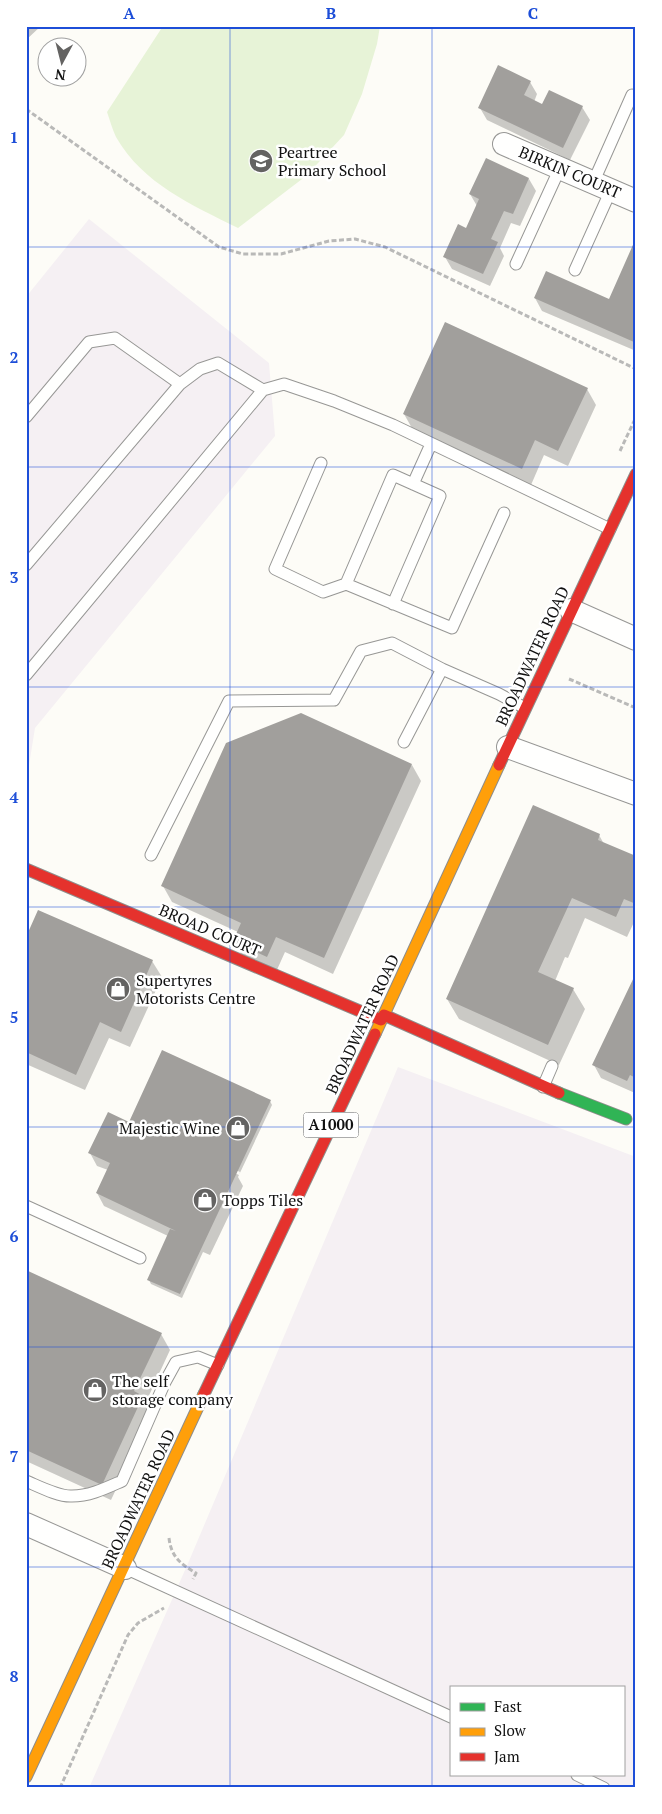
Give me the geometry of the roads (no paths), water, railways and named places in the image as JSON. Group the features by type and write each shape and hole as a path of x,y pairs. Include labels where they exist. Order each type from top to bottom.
{"main road":[{"name":"BROADWATER ROAD","path":"26,1777 218,1365 383,1018 525,708 636,474"},
{"name":"BROAD COURT","path":"26,869 543,1087 626,1119"}],"street":[{"name":"BIRKIN COURT","path":"504,144 636,200"},
{"path":"571,610 636,639"},
{"path":"508,747 636,794"},
{"path":"26,1524 125,1568"}],"lane":[{"path":"575,270 632,95"},
{"path":"516,264 560,168"},
{"path":"26,417 89,342 115,338 180,384"},
{"path":"26,564 180,384 200,369 218,363 263,390"},
{"path":"26,676 263,390 284,384 334,401 432,444 610,529"},
{"path":"413,484 432,444"},
{"path":"320,463 275,569 323,592 346,584 452,628 504,513"},
{"path":"346,584 393,475 440,496 393,604"},
{"path":"151,855 229,701 334,700 361,651 392,643 442,669 500,694 525,708"},
{"path":"404,742 442,669"},
{"path":"543,1087 552,1066"},
{"path":"26,1206 140,1258"},
{"path":"26,1481 70,1496 98,1491 122,1481 165,1382 176,1362 198,1357 218,1365"},
{"path":"125,1568 450,1717"},
{"path":"578,1776 604,1788"}],"place":[{"name":"Peartree Primary School","path":"261,161"},
{"name":"Supertyres Motorists Centre","path":"118,989"},
{"name":"Majestic Wine","path":"238,1128"},
{"name":"Topps Tiles","path":"205,1200"},
{"name":"The self storage company","path":"95,1390"}]}
